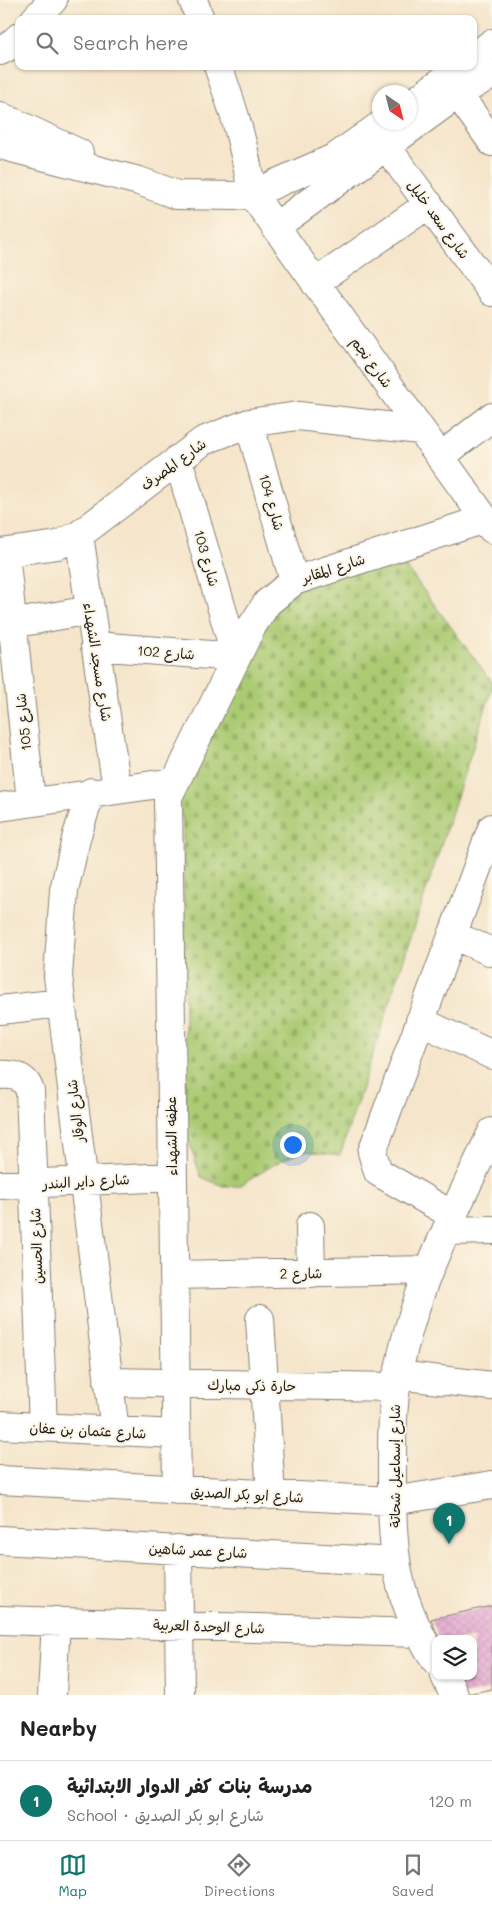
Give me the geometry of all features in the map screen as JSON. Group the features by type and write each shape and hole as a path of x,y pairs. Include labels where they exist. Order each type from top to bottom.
{"street":[{"path":"40,15 53,0"},
{"path":"193,0 199,15"},
{"path":"0,51 15,41"},
{"path":"477,55 492,43"},
{"name":"شارع نجم","path":"219,70 239,125 249,164 252,194 488,524"},
{"path":"417,99 457,70"},
{"path":"0,116 139,181 177,195 252,194 385,134 492,74"},
{"path":"458,94 492,142"},
{"path":"275,227 385,134"},
{"name":"شارع سعد خليل","path":"385,134 428,204 492,292"},
{"path":"0,145 139,181"},
{"path":"315,284 428,204"},
{"name":"شارع المصرف","path":"2,553 58,545 79,535 203,440 249,423 298,416 420,430"},
{"path":"440,457 492,417"},
{"name":"شارع 104","path":"249,423 294,581"},
{"name":"شارع 103","path":"178,458 236,657"},
{"name":"شارع المقابر","path":"174,782 259,613 280,590 294,581 488,524"},
{"name":"شارع مسجد الشهداء","path":"79,535 95,646 104,791"},
{"name":"شارع 105","path":"2,553 6,625 31,801"},
{"path":"6,625 90,610"},
{"name":"شارع 102","path":"95,646 236,657"},
{"path":"0,807 31,801 174,782"},
{"name":"عطفه الشهداء","path":"174,782 168,797 167,813 177,1490"},
{"name":"شارع الوقار","path":"104,791 74,844 64,890 58,976 115,1431"},
{"path":"490,841 452,935 372,1152 373,1163 378,1172 450,1224 492,1230"},
{"path":"452,935 492,952"},
{"path":"0,1010 62,1003"},
{"path":"420,1021 492,1054"},
{"name":"شارع الحسين","path":"6,1074 24,1080 30,1091 43,1427"},
{"name":"شارع إسماعيل شحاتة","path":"432,1655 418,1633 405,1605 396,1562 392,1502 392,1414 406,1338 429,1270 490,1140"},
{"name":"شارع داير البندر","path":"0,1185 172,1177"},
{"path":"310,1226 311,1273"},
{"name":"شارع 2","path":"174,1276 429,1270"},
{"path":"260,1319 271,1495"},
{"name":"حارة ذكى مبارك","path":"108,1382 265,1385 397,1381 492,1386"},
{"name":"شارع عثمان بن عفان","path":"0,1425 176,1434"},
{"name":"شارع ابو بكر الصديق","path":"0,1480 392,1502 492,1485"},
{"name":"شارع عمر شاهين","path":"0,1540 396,1562"},
{"path":"178,1549 180,1695"},
{"name":"شارع الوحدة العربية","path":"0,1620 418,1633"},
{"path":"52,1695 56,1621"},
{"path":"447,1680 454,1695"}],"green space":[{"path":"401,560 492,682 492,689 340,1155 304,1151 280,1161 239,1186 223,1186 201,1177 186,1133 183,821 175,799 282,591"}],"building":[{"path":"492,1606 492,1689 461,1695 455,1680 477,1680 477,1635 437,1635 431,1619"}],"place":[{"name":"مدرسة بنات كفر الدوار الابتدائية","path":"449,1544"}]}
